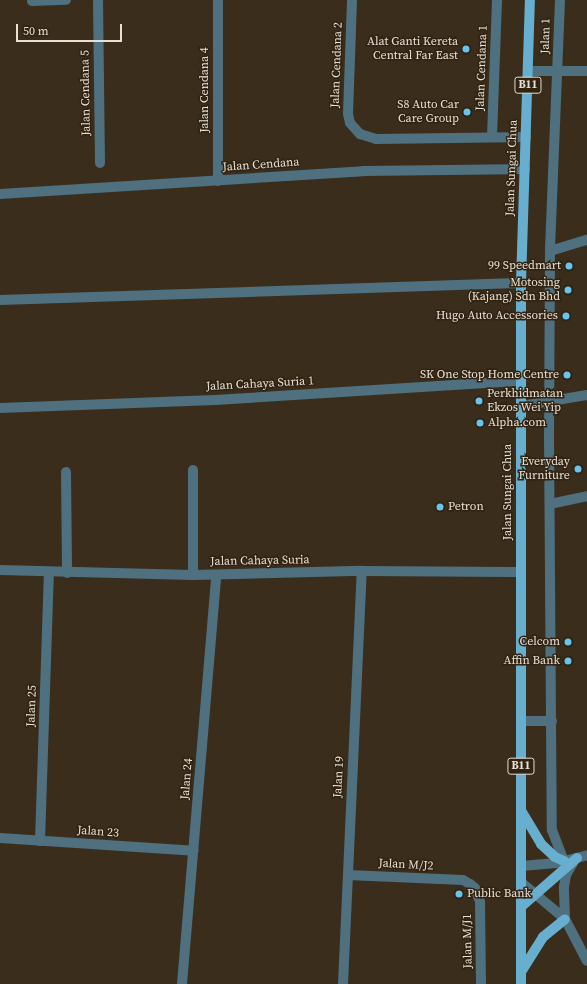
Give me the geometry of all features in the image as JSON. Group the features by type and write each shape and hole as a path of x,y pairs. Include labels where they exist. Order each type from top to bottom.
{"main road":[{"name":"Jalan Sungai Chua","path":"521,984 521,282 530,0"},
{"path":"521,810 541,844 555,857 564,861"},
{"path":"522,906 577,858"},
{"path":"521,972 543,938 565,919"}],"street":[{"path":"32,1 66,0"},
{"name":"Jalan Cendana 5","path":"98,0 100,162"},
{"name":"Jalan Cendana 4","path":"218,0 218,181"},
{"name":"Jalan Cendana 2","path":"352,0 348,114 354,129 368,137 376,139 492,137"},
{"name":"Jalan Cendana 1","path":"492,137 497,0"},
{"name":"Jalan 1","path":"560,0 559,73 552,156 550,251 550,504 552,830 564,861"},
{"path":"528,71 559,73 587,71"},
{"path":"492,137 526,137"},
{"name":"Jalan Cendana","path":"0,194 363,171 525,169"},
{"path":"550,251 587,240"},
{"path":"0,300 521,282"},
{"name":"Jalan Cahaya Suria 1","path":"0,408 215,400 521,381"},
{"path":"521,406 587,394"},
{"path":"193,470 193,575"},
{"path":"66,472 67,573"},
{"path":"550,504 587,496"},
{"name":"Jalan Cahaya Suria","path":"0,570 67,573 193,575 362,571 521,572"},
{"name":"Jalan 19","path":"343,984 362,571"},
{"name":"Jalan 25","path":"40,841 49,572"},
{"name":"Jalan 24","path":"182,984 216,575"},
{"path":"522,722 552,721"},
{"name":"Jalan 23","path":"0,838 194,851"},
{"path":"522,866 564,861 587,855"},
{"path":"565,919 566,875 577,858"},
{"name":"Jalan M/J2","path":"348,875 463,880"},
{"name":"Jalan M/J1","path":"463,880 475,888 480,902 481,984"},
{"path":"522,883 565,919 587,961"}],"place":[{"name":"Alat Ganti Kereta Central Far East","path":"466,49"},
{"name":"S8 Auto Car Care Group","path":"467,112"},
{"name":"99 Speedmart","path":"569,266"},
{"name":"Motosing (Kajang) Sdn Bhd","path":"568,290"},
{"name":"Hugo Auto Accessories","path":"566,316"},
{"name":"SK One Stop Home Centre","path":"567,375"},
{"name":"Perkhidmatan Ekzos Wei Yip","path":"479,401"},
{"name":"Alpha.com","path":"480,423"},
{"name":"Everyday Furniture","path":"578,469"},
{"name":"Petron","path":"440,507"},
{"name":"Celcom","path":"568,642"},
{"name":"Affin Bank","path":"568,661"},
{"name":"Public Bank","path":"459,894"}]}
